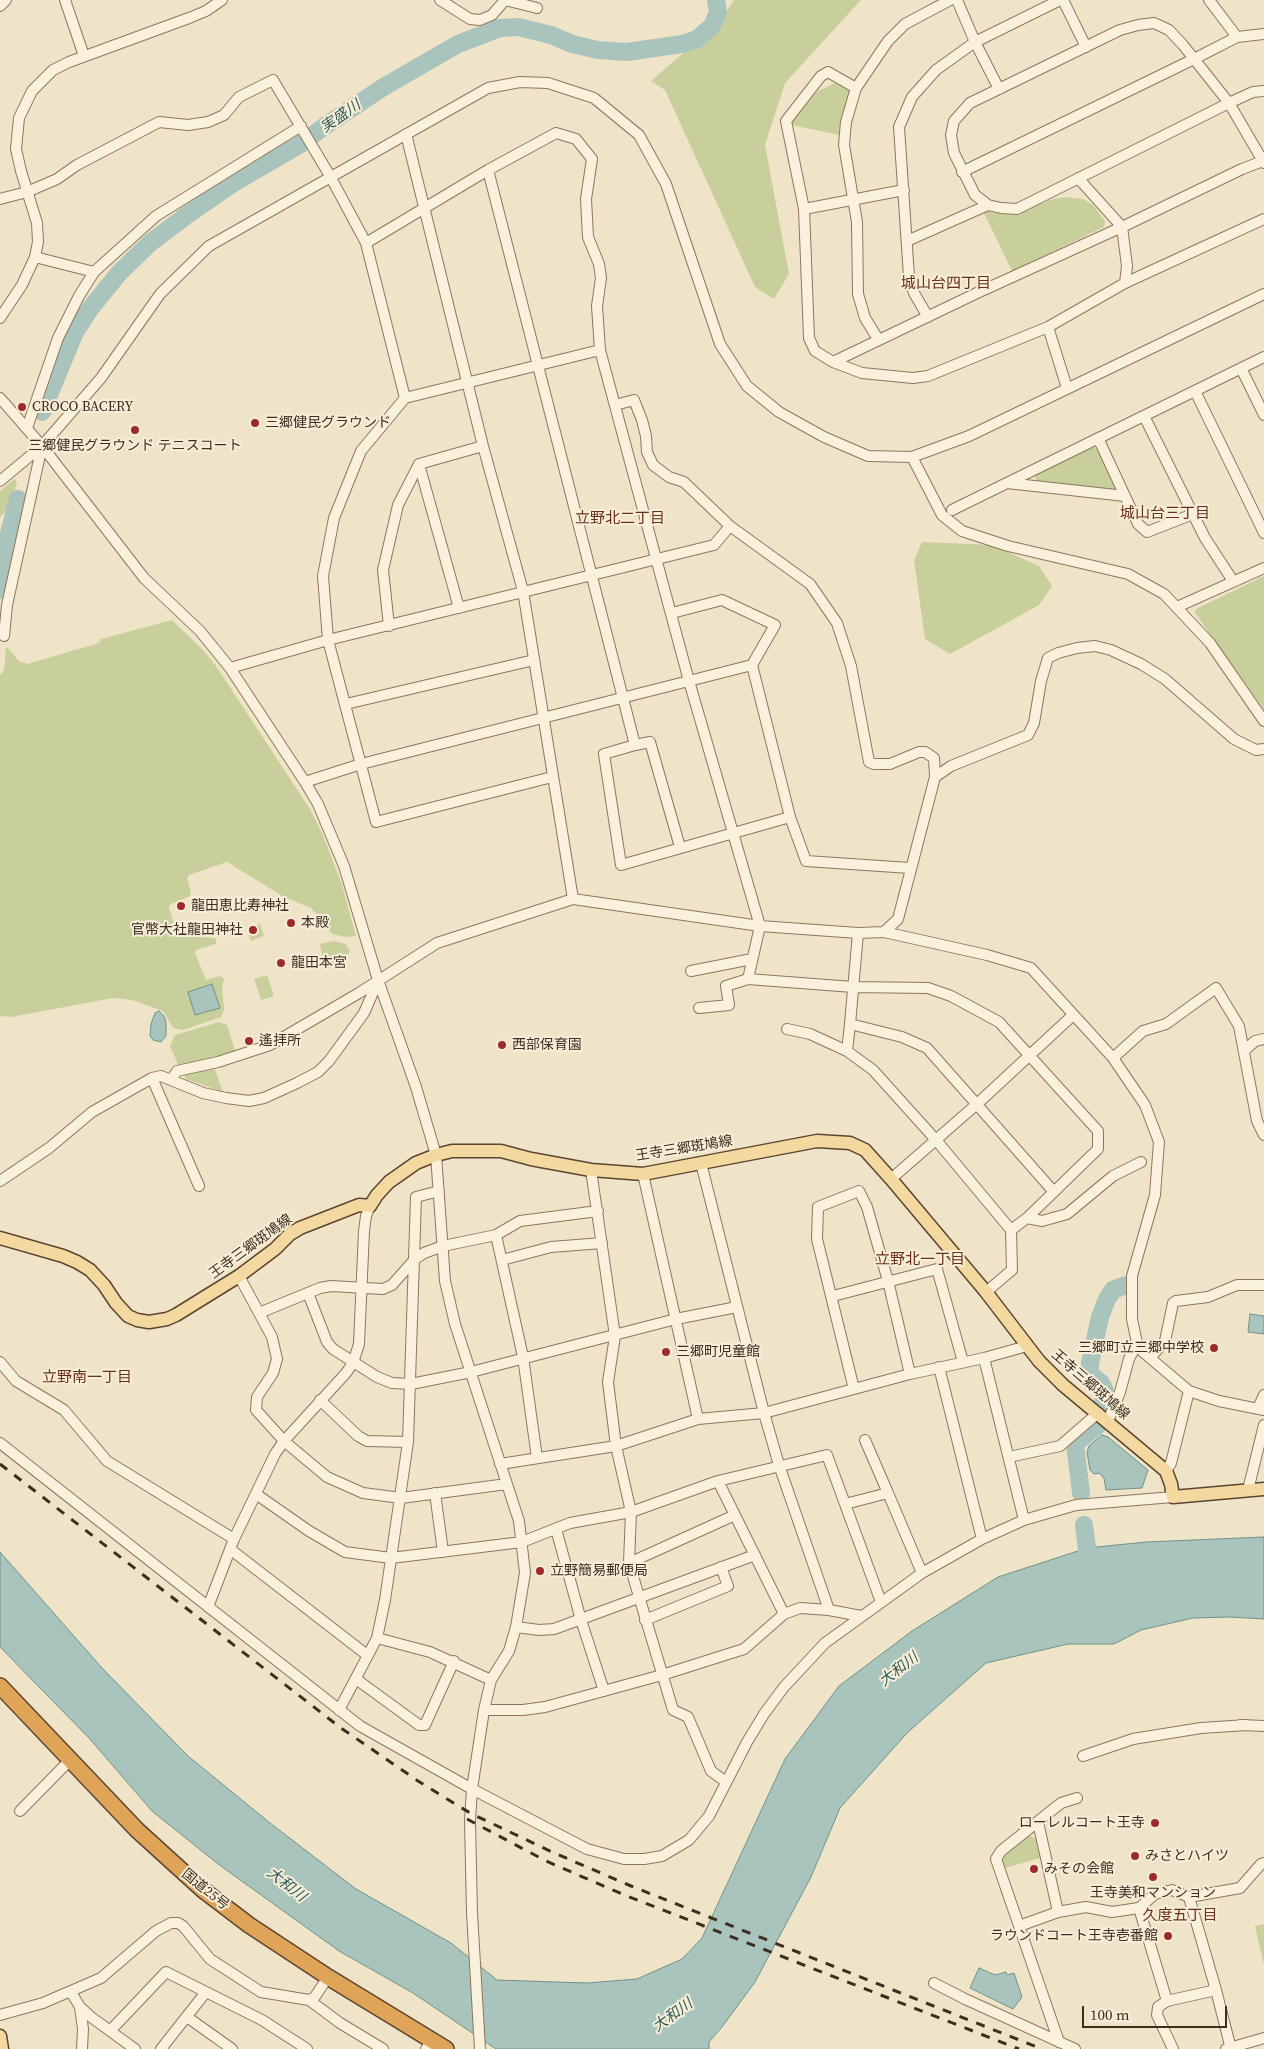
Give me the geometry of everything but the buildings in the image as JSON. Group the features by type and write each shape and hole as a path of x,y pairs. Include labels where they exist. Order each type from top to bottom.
{"highway":[{"name":"国道25号","path":"0,1686 137,1830 196,1884 249,1925 429,2045 446,2049"}],"main road":[{"name":"王寺三郷斑鳩線","path":"0,1238 64,1256 77,1262 90,1270 100,1280 128,1316 149,1322 167,1320 239,1276 275,1249 290,1234 300,1228 359,1205 370,1206 377,1194 389,1182 416,1163 436,1155 452,1151 501,1151 531,1159 591,1170 643,1174 817,1141 850,1143 864,1150 891,1179 986,1292 1027,1346 1063,1385 1166,1470"},
{"path":"1166,1470 1173,1497 1264,1489"},
{"path":"0,2036 2,2049"}],"street":[{"path":"0,6 6,0"},
{"path":"65,0 84,56"},
{"path":"0,318 22,285 35,258 38,242 37,223 16,149 19,118 32,91 53,70 84,56 206,11 222,0"},
{"path":"440,0 470,19 480,20 492,15 505,0 537,8"},
{"path":"878,340 861,311 858,294 857,222 844,145 846,122 856,88 888,41 905,24 950,0"},
{"path":"957,0 999,89"},
{"path":"928,317 914,292 909,277 899,127 912,97 936,70 976,42 1062,0 1086,46"},
{"path":"1209,0 1237,37"},
{"path":"833,362 1242,169 1263,162 1229,103 1169,30 1154,23 1120,30 970,103 954,122 951,135 954,153 962,172 975,195 988,205 1017,209 1229,103 1253,92 1264,91"},
{"path":"962,172 1237,37 1264,34"},
{"path":"856,88 828,72 821,76 786,121 804,209 809,338 815,351 833,362 862,373 913,378 928,376 1048,326 1125,283 1264,219"},
{"path":"0,199 27,192 57,179 91,157 159,122 188,125 216,119 224,115 239,97 273,80 302,126 366,243 405,398"},
{"path":"0,482 42,446 101,378 160,294 209,246 488,88 520,82 548,83 594,98 639,135 661,176 720,344 747,386 779,412 824,437 868,456 912,457 969,436 1264,294"},
{"path":"27,428 58,338 79,296 94,272 156,216 302,126"},
{"path":"366,243 488,170 556,133 576,139 592,159 586,199 588,236 599,264 601,278 597,306 600,350 689,681 760,926 748,979"},
{"path":"406,134 467,382 523,591 542,718 573,899"},
{"path":"488,170 635,745"},
{"path":"1078,178 1122,227 1127,266 1125,283"},
{"path":"804,209 904,190"},
{"path":"907,241 988,205"},
{"path":"35,258 94,272"},
{"path":"1048,326 1067,388"},
{"path":"552,777 376,822 328,640 323,576 334,518 361,451 405,398 600,350"},
{"path":"952,510 1264,357"},
{"path":"1241,368 1264,415"},
{"path":"1195,391 1264,533"},
{"path":"0,398 42,446 144,578 200,631 230,668 318,804 344,866 378,980 416,1087 436,1155 445,1281 455,1324 519,1521 525,1573 516,1627 509,1651 491,1680 484,1710 472,1789 470,1821 472,1913 480,2049"},
{"path":"615,405 634,400 642,420 647,452 653,465 669,477 684,482 730,526 810,584 837,623 851,666 869,762 874,764 890,764 919,752 925,752 934,758 935,777 898,919 884,932"},
{"path":"1144,416 1205,538 1233,581"},
{"path":"1098,438 1138,524 1147,532 1193,514"},
{"path":"0,630 4,636 7,605 42,446"},
{"path":"389,626 383,570 398,505 419,464 484,446"},
{"path":"912,457 942,515 962,531 1008,546 1128,574 1164,594 1210,644 1264,721"},
{"path":"419,464 459,608"},
{"path":"1007,483 1125,496"},
{"path":"230,668 328,640 714,545 730,526"},
{"path":"1177,607 1264,568"},
{"path":"672,613 722,600 775,625 752,665 790,817 806,861 910,868"},
{"path":"935,777 951,766 1028,735 1034,724 1048,658 1077,648 1095,646 1111,650 1141,664 1165,679 1234,739 1256,750 1264,749"},
{"path":"346,704 534,660"},
{"path":"305,782 361,764 752,665"},
{"path":"680,847 650,742 604,754 621,865 734,831 790,817"},
{"path":"171,1080 177,1071 218,1062 270,1045 437,943 573,899 760,926 858,933 884,932 987,955 1031,968 1072,1016 1113,1058 1145,1105 1159,1142 1155,1195 1132,1276 1132,1319 1137,1343 1150,1358 1189,1391 1219,1401 1261,1409 1264,1395"},
{"path":"847,1051 858,933"},
{"path":"691,971 752,959"},
{"path":"700,1008 729,1004 726,986 748,979 853,987 928,988 951,996 999,1022 1098,1131 1098,1149 1027,1218 1011,1230"},
{"path":"0,1181 49,1148 92,1112 152,1078 161,1076 203,1093 249,1101 264,1098 298,1083 318,1072 329,1061 364,1013 378,980"},
{"path":"1113,1058 1143,1031 1166,1024 1216,988 1239,1026 1257,1121 1264,1135"},
{"path":"891,1179 978,1104 1072,1016"},
{"path":"850,1024 902,1037 927,1048 1054,1192"},
{"path":"787,1029 810,1034 847,1051 873,1070 936,1140 1011,1230 1012,1270 986,1292"},
{"path":"1245,1050 1255,1041 1264,1039"},
{"path":"152,1078 199,1186"},
{"path":"1027,1218 1042,1221 1067,1214 1113,1176 1141,1162"},
{"path":"701,1163 779,1466 829,1610"},
{"path":"591,1170 614,1336 608,1382 616,1446 631,1512 629,1563 673,1710 688,1717 711,1771 726,1782"},
{"path":"643,1174 698,1419"},
{"path":"339,1710 377,1638 385,1600 408,1442 416,1197 439,1191"},
{"path":"854,1389 833,1296 817,1239 818,1207 859,1191 868,1207 910,1374"},
{"path":"208,1607 234,1539 275,1454 284,1441 353,1363 359,1344 364,1232 366,1216 370,1206"},
{"path":"259,1313 308,1293 331,1286 384,1290 392,1285 415,1259 424,1253 443,1246 496,1235 520,1221 598,1211"},
{"path":"496,1235 523,1357 537,1458"},
{"path":"502,1260 551,1247 602,1243"},
{"path":"833,1296 937,1269 963,1362"},
{"path":"239,1276 272,1337 277,1359 273,1373 257,1397 256,1410 284,1441 326,1477 363,1493 401,1498 507,1484"},
{"path":"1150,1358 1165,1341 1173,1303 1176,1301 1208,1297 1238,1285 1264,1285"},
{"path":"308,1293 327,1342 333,1349 377,1378 392,1383 411,1384 471,1372 523,1357 614,1336 676,1319 737,1307"},
{"path":"1108,1421 1120,1392 1129,1360 1137,1343"},
{"path":"500,1464 616,1446 698,1419 764,1413 910,1374 984,1358 1027,1346"},
{"path":"984,1358 1024,1520"},
{"path":"0,1362 16,1381 64,1410 107,1461 234,1539"},
{"path":"939,1367 982,1539"},
{"path":"1166,1470 1171,1463 1189,1391"},
{"path":"320,1400 358,1436 367,1440 408,1442"},
{"path":"1009,1457 1060,1446 1098,1413"},
{"path":"1248,1490 1264,1425"},
{"path":"865,1440 922,1573"},
{"path":"0,1443 360,1726 472,1789 586,1849 624,1859 644,1859 662,1856 689,1840 709,1816 747,1742 764,1714 784,1687 825,1643 922,1573 982,1539 1024,1520 1076,1505 1173,1497"},
{"path":"256,1494 309,1531 345,1552 390,1558 522,1542 570,1523 631,1512 718,1481 827,1455 880,1602"},
{"path":"718,1481 784,1614"},
{"path":"435,1493 442,1552"},
{"path":"845,1504 888,1493"},
{"path":"629,1563 735,1515"},
{"path":"556,1529 581,1620 604,1690"},
{"path":"230,1549 367,1655"},
{"path":"516,1627 539,1630 554,1629 755,1555"},
{"path":"645,1620 728,1586 721,1568"},
{"path":"484,1710 523,1710 545,1706 662,1675 744,1649 784,1614 800,1608 829,1610 860,1616"},
{"path":"377,1638 430,1652 454,1661 491,1680"},
{"path":"356,1679 418,1725 425,1725 454,1661"},
{"path":"1207,1718 1207,1722 1264,1726"},
{"path":"1083,1756 1133,1740 1201,1728 1247,1725"},
{"path":"20,1811 70,1760"},
{"path":"1059,2042 996,1859 1001,1851 1060,1803 1077,1798"},
{"path":"1038,1822 1058,1912"},
{"path":"1019,1926 1058,1912 1086,1907 1112,1912 1139,1908 1155,1894 1172,1890 1189,1897 1240,1888 1260,1864 1264,1863"},
{"path":"1189,1897 1216,1990 1229,2048 1264,2038"},
{"path":"1139,1908 1167,2002"},
{"path":"0,2015 30,2008 71,1992 110,1973 156,1931 171,1923 178,1923 183,1926 210,1959 261,1992 309,2000 340,2023 383,2049"},
{"path":"110,2031 166,1972 262,2020 307,2049"},
{"path":"309,2000 314,1998 328,1977"},
{"path":"934,1983 965,2000 1075,2049"},
{"path":"1172,2049 1157,2015 1158,2007 1167,2002 1216,1990"},
{"path":"71,1992 80,2007 135,2049"},
{"path":"162,2049 206,1992"},
{"path":"80,2007 83,2030 82,2049"},
{"path":"187,2017 232,2049"}],"green space":[{"path":"734,0 861,0 785,83 765,145 789,274 774,299 755,287 665,90 651,81 721,20"},
{"path":"835,83 849,90 851,97 843,116 839,135 792,125 791,122 818,91"},
{"path":"1065,197 1083,199 1093,205 1105,221 1104,227 1012,271 983,211 1012,215 1053,199"},
{"path":"1089,446 1097,449 1116,488 1110,495 1037,482 1034,473"},
{"path":"14,479 17,482 11,507 0,517 0,491"},
{"path":"922,542 992,545 1039,566 1052,586 1039,605 950,654 925,639 914,560"},
{"path":"1264,576 1264,710 1195,613 1196,609"},
{"path":"172,620 203,650 216,666 310,809 323,835 342,885 356,936 346,937 332,934 311,908 284,897 227,862 189,875 187,879 191,892 190,896 169,905 175,927 185,936 215,938 216,940 216,944 196,950 195,953 206,980 220,976 224,979 222,988 224,1010 221,1017 183,1030 173,1028 163,1011 132,1000 113,998 11,1017 0,1016 0,675 4,670 6,648 19,661 27,664 99,643 101,639"},
{"path":"260,924 264,936 251,941 247,928"},
{"path":"334,941 346,944 350,952 337,965 325,969 320,944"},
{"path":"267,975 274,996 261,1000 254,979"},
{"path":"219,1022 227,1025 235,1051 179,1067 170,1046 175,1035"},
{"path":"214,1067 223,1092 186,1079 183,1073"},
{"path":"1029,1835 1036,1839 1040,1858 1005,1868 1002,1862 1005,1856"},
{"path":"1264,1924 1264,1965 1255,1926"}],"water":[{"path":"212,984 220,1008 195,1015 188,992"},
{"path":"159,1011 164,1016 166,1022 166,1036 161,1042 153,1040 150,1036 151,1024 155,1013"},
{"path":"1250,1314 1264,1316 1264,1334 1248,1332"},
{"path":"1102,1435 1108,1437 1148,1470 1142,1488 1106,1490 1104,1478 1099,1473 1094,1474 1090,1470 1087,1452 1089,1446"},
{"name":"大和川","path":"1264,1537 1264,1619 1230,1617 1193,1618 1141,1630 1114,1644 1068,1644 986,1663 907,1733 840,1808 811,1877 755,1982 709,2042 709,2049 496,2049 413,1993 339,1951 218,1864 152,1811 89,1738 0,1647 0,1552 102,1668 188,1756 270,1823 356,1889 451,1943 497,1980 587,1983 637,1979 682,1959 702,1938 785,1759 839,1686 912,1631 998,1577 1087,1548 1146,1542"},
{"path":"979,1968 995,1975 1006,1972 1007,1975 1014,1973 1022,1997 1013,2009 970,1988"}],"waterway":[{"name":"実盛川","path":"42,412 75,332 90,309 119,273 150,243 232,184 304,142 382,88 458,44 500,28 518,27 598,50 627,52 682,44 697,39 712,26 718,12 716,0"},
{"name":"実盛川","path":"0,590 5,549 18,499"},
{"path":"1103,1402 1105,1391 1101,1383 1090,1374 1090,1363 1100,1317 1107,1299 1113,1290 1126,1285"},
{"path":"1081,1493 1075,1444 1098,1425"},
{"path":"1084,1525 1090,1572"}],"railway":[{"path":"0,1464 341,1728 418,1781 470,1813 552,1852 631,1886 1042,2049"},
{"path":"467,1819 546,1861 622,1894 1019,2049"}],"place":[{"name":"CROCO BACERY","path":"22,407"},
{"name":"三郷健民グラウンド","path":"255,423"},
{"name":"三郷健民グラウンド テニスコート","path":"135,430"},
{"name":"龍田恵比寿神社","path":"181,906"},
{"name":"本殿","path":"291,923"},
{"name":"官幣大社龍田神社","path":"253,930"},
{"name":"龍田本宮","path":"281,963"},
{"name":"遙拝所","path":"249,1041"},
{"name":"西部保育園","path":"502,1045"},
{"name":"三郷町立三郷中学校","path":"1214,1348"},
{"name":"三郷町児童館","path":"666,1352"},
{"name":"立野簡易郵便局","path":"540,1571"},
{"name":"ローレルコート王寺","path":"1155,1823"},
{"name":"みさとハイツ","path":"1135,1856"},
{"name":"みその会館","path":"1034,1869"},
{"name":"王寺美和マンション","path":"1153,1877"},
{"name":"ラウンドコート王寺壱番館","path":"1168,1936"}],"district":[{"name":"城山台四丁目","path":"946,284"},
{"name":"城山台三丁目","path":"1165,514"},
{"name":"立野北二丁目","path":"620,519"},
{"name":"立野北一丁目","path":"920,1260"},
{"name":"立野南一丁目","path":"87,1378"},
{"name":"久度五丁目","path":"1180,1916"}]}
